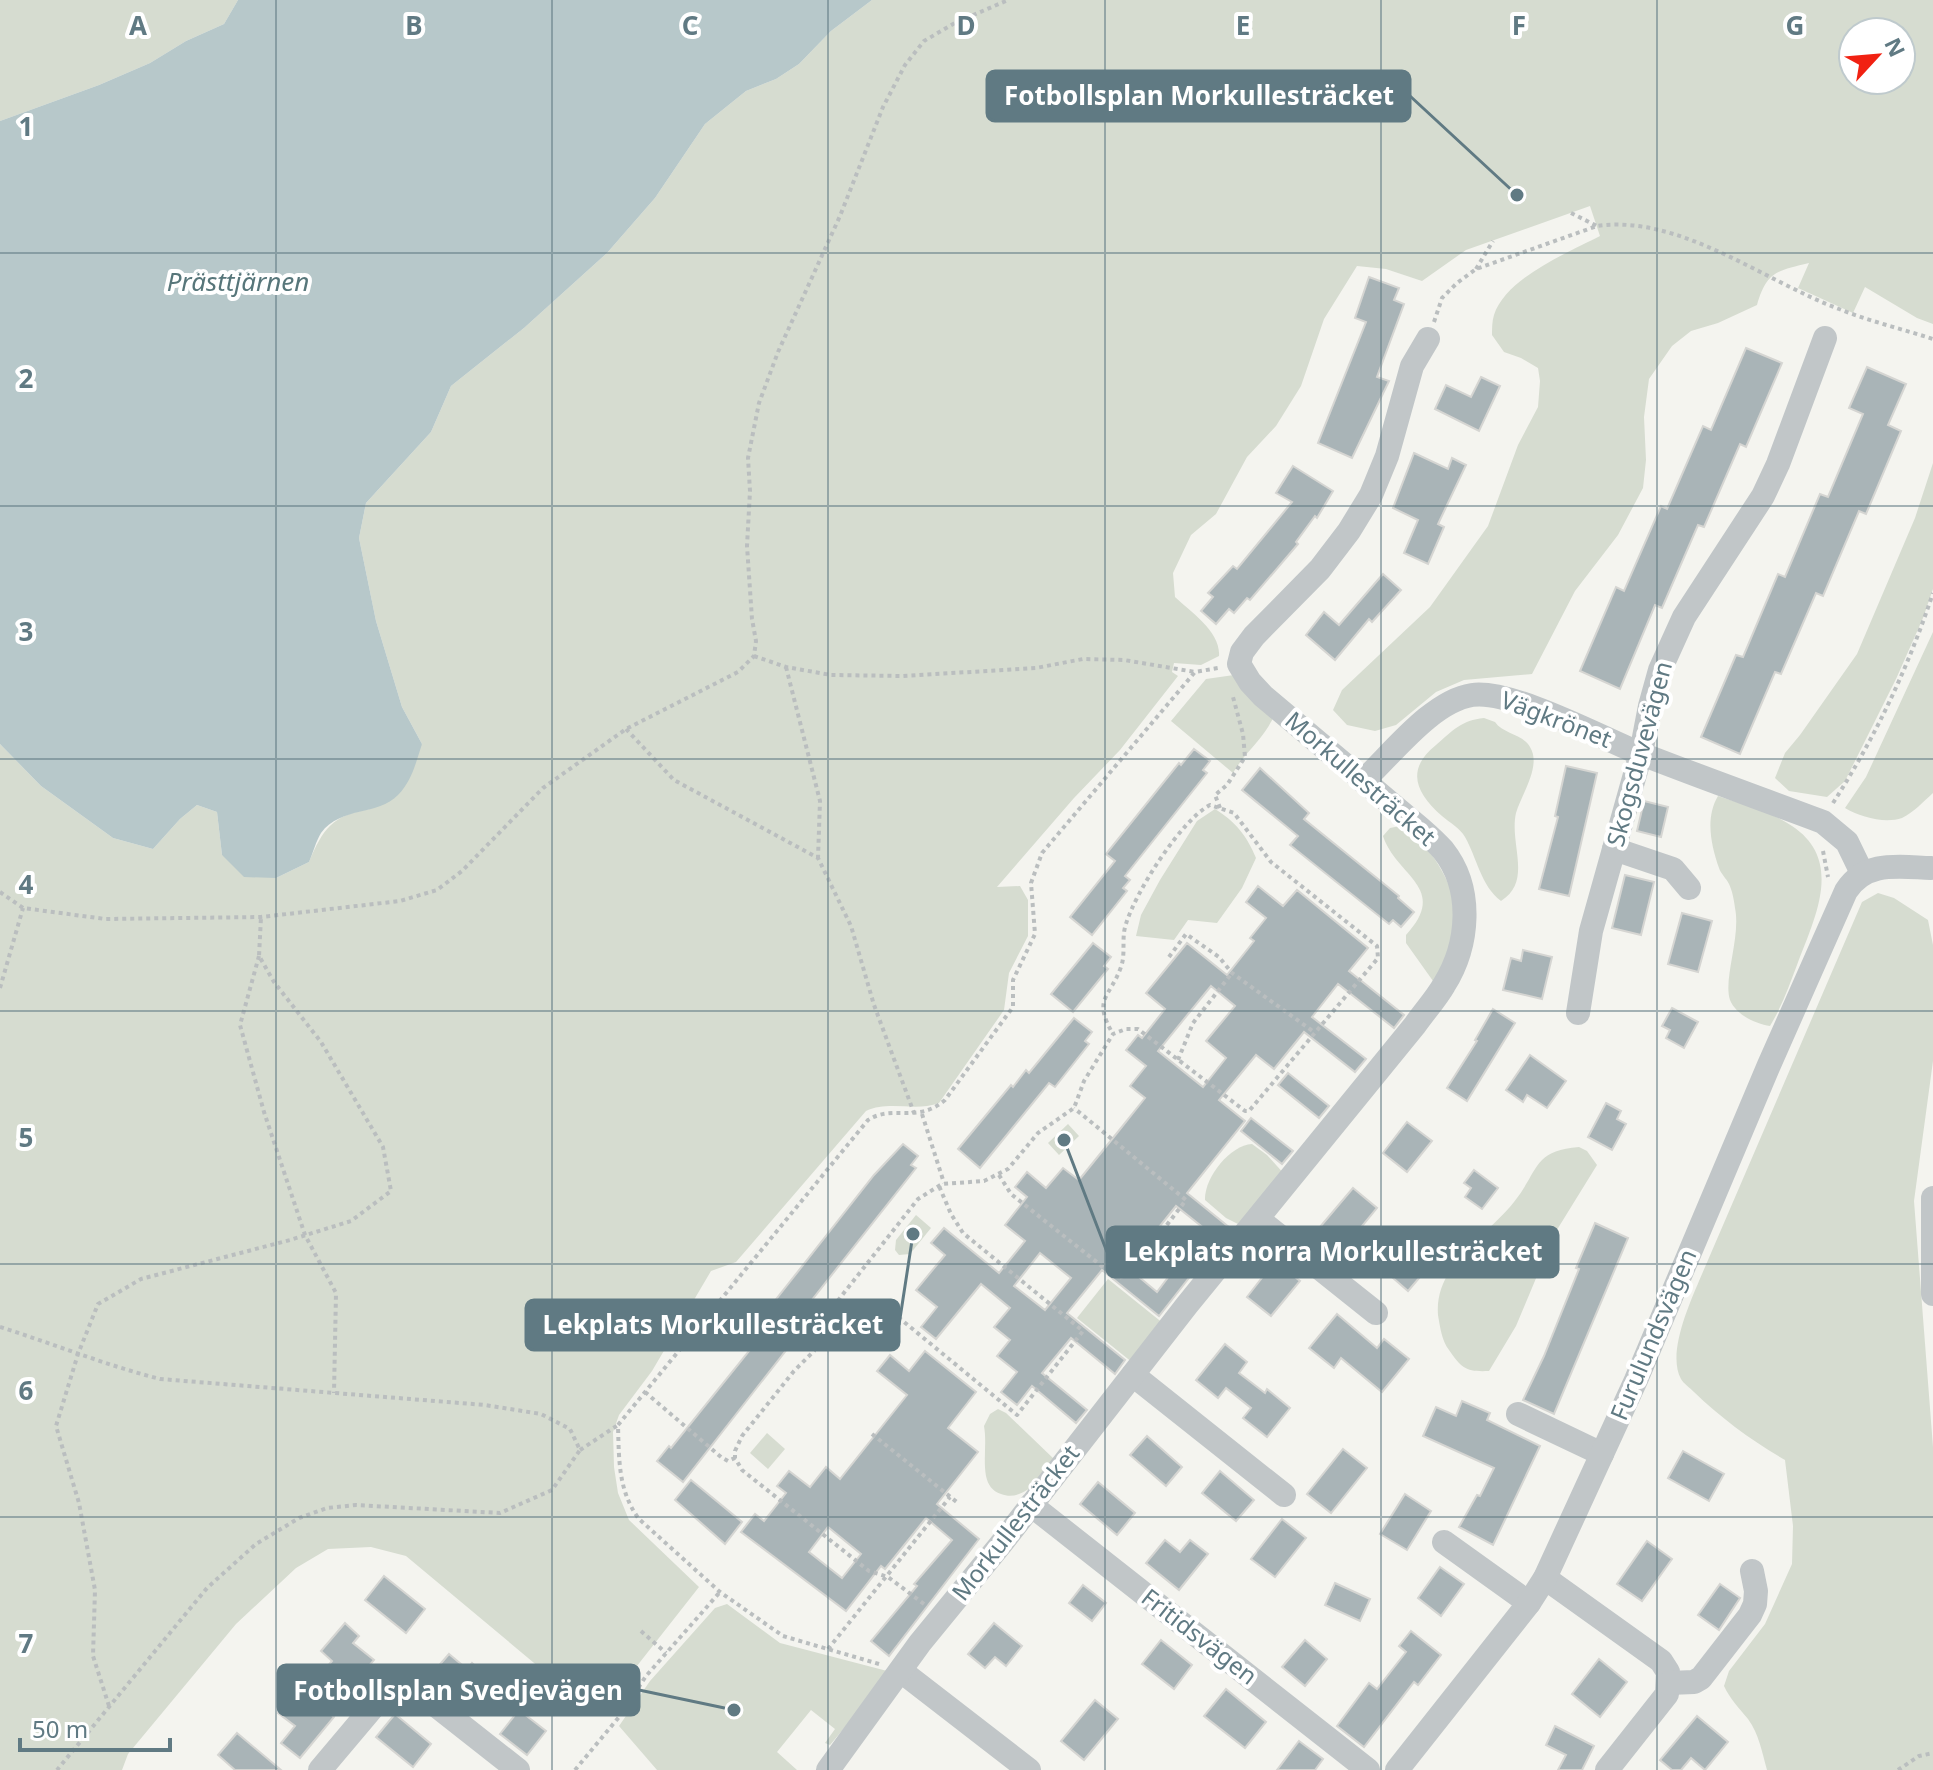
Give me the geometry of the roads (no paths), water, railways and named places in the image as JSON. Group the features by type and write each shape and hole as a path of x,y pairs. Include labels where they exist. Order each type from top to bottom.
{"street":[{"name":"Skogsduvevägen","path":"1578,1013 1591,931 1641,753 1653,694 1673,638 1763,496 1825,338"},
{"name":"Morkullesträcket","path":"828,1770 920,1643 1415,1025 1444,986 1462,946 1464,902 1456,874 1444,851 1263,696 1239,664 1242,652 1254,636 1320,569 1371,495 1387,456 1412,366 1428,339"},
{"name":"Vägkrönet","path":"1363,781 1436,711 1471,695 1492,694 1515,700 1641,753 1823,822 1847,842 1862,873"},
{"path":"1614,849 1673,869 1689,888"},
{"path":"1862,873 1880,867 1932,866"},
{"name":"Furulundsvägen","path":"1397,1770 1529,1603 1545,1578 1602,1454 1846,891 1854,878 1862,873"},
{"path":"1933,1198 1933,1294"},
{"path":"1258,1219 1376,1313"},
{"path":"1133,1375 1284,1495"},
{"path":"1518,1414 1602,1454"},
{"name":"Fritidsvägen","path":"1031,1505 1368,1770"},
{"path":"1444,1542 1529,1603"},
{"path":"1669,1683 1694,1682 1701,1678 1724,1649 1755,1604 1752,1571"},
{"path":"1545,1578 1661,1661 1668,1672 1667,1694 1607,1770"},
{"path":"901,1671 1029,1770"},
{"path":"320,1770 379,1700 388,1693 408,1689 419,1692 518,1770"}],"water":[{"name":"Prästtjärnen","path":"238,0 872,0 831,31 799,64 776,79 746,91 705,124 655,198 607,253 524,328 451,386 431,432 366,503 359,538 376,621 402,707 422,744 410,777 398,795 390,802 329,824 319,836 309,862 276,878 244,877 222,855 217,812 197,805 153,849 113,838 41,786 0,744 0,121 150,63 186,41 224,24"}],"place":[{"name":"Fotbollsplan Morkullesträcket","path":"1517,195"},
{"name":"Lekplats norra Morkullesträcket","path":"1064,1140"},
{"name":"Lekplats Morkullesträcket","path":"913,1234"},
{"name":"Fotbollsplan Svedjevägen","path":"734,1710"}]}
